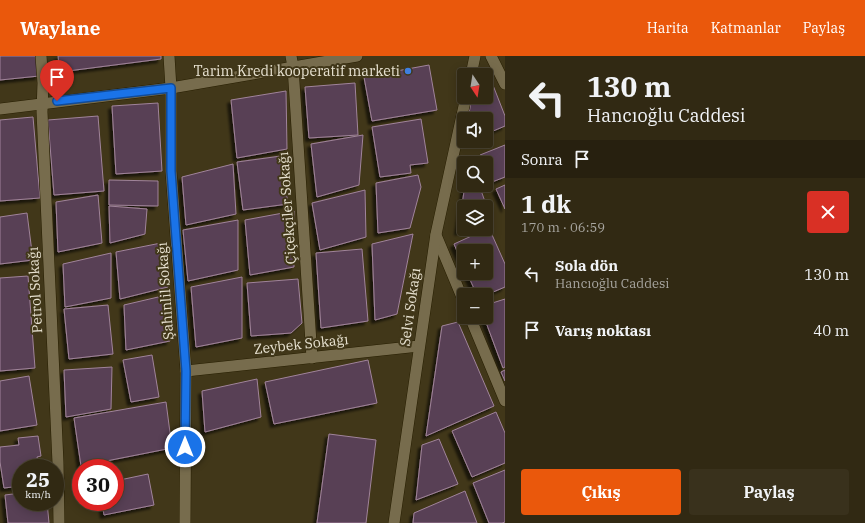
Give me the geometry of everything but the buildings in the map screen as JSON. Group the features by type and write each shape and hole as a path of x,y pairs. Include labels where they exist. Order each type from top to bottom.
{"street":[{"name":"Petrol Sokağı","path":"41,56 58,463 59,523"},
{"name":"Şahinlil Sokağı","path":"169,56 171,88 171,171 186,371 185,523"},
{"name":"Çiçekçiler Sokağı","path":"291,56 312,358"},
{"path":"0,109 171,88 357,56"},
{"path":"472,68 475,56"},
{"path":"491,56 505,84"},
{"name":"Selvi Sokağı","path":"394,523 436,234 464,104"},
{"path":"436,234 458,288"},
{"path":"473,324 505,401"},
{"name":"Zeybek Sokağı","path":"186,371 419,346"}],"place":[{"name":"Tarim Kredi kooperatif marketi","path":"408,71"}],"route":[{"path":"57,101 171,88 171,171 186,371 185,447"}]}
